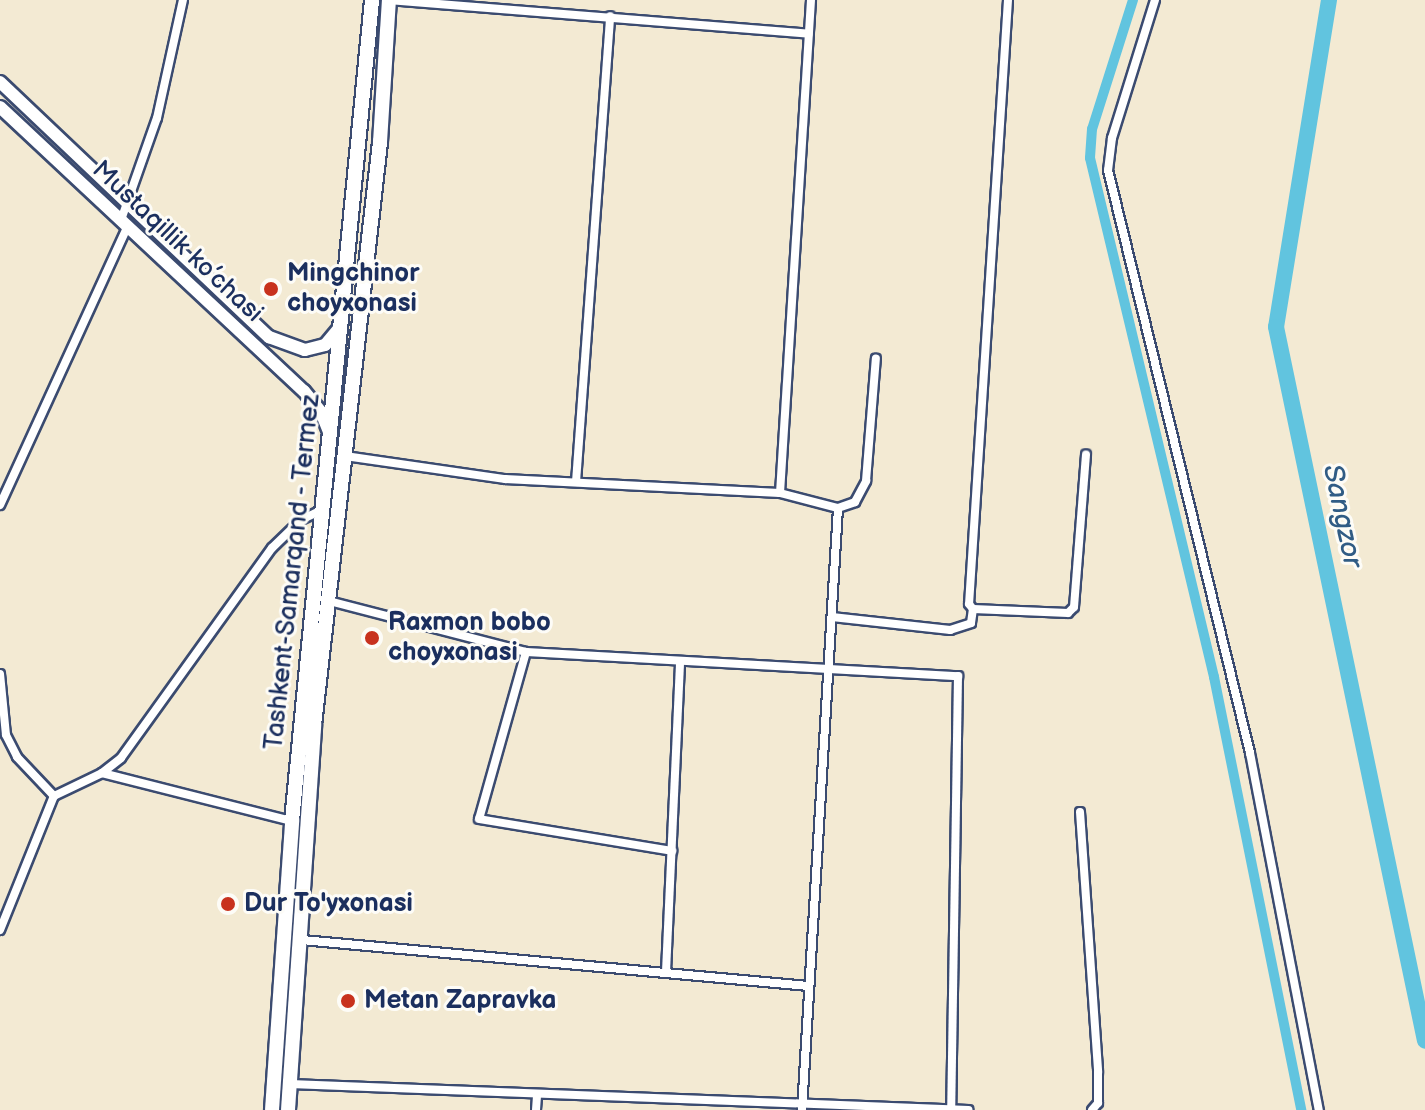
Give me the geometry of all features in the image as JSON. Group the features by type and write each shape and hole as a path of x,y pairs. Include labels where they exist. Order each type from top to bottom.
{"highway":[{"name":"Tashkent-Samarqand - Termez","path":"288,1110 302,940 314,725 329,601 343,317 372,0"},
{"name":"Tashkent-Samarqand - Termez","path":"272,1110 292,821 325,509 338,457 389,0"},
{"path":"369,41 386,44"}],"main road":[{"name":"Mustaqillik ko’chasi","path":"0,82 280,344 305,350 325,345 336,336 343,317"},
{"name":"Mustaqillik ko’chasi","path":"0,107 310,398 326,421 338,457"}],"street":[{"path":"0,505 124,223 157,118 183,0"},
{"path":"389,0 809,34"},
{"path":"780,493 811,0"},
{"path":"832,617 950,630 971,623 973,609 969,604 1008,0"},
{"path":"1155,0 1112,138 1108,170 1250,753 1319,1110"},
{"path":"576,482 610,16"},
{"path":"338,457 505,479 780,493 838,508 855,502 866,481 876,358"},
{"path":"973,609 1068,613 1074,607 1086,454"},
{"path":"802,1107 838,508"},
{"path":"0,930 54,796 102,773 121,758 272,548 301,520 325,509"},
{"path":"329,601 526,652 680,664 958,676 951,1110"},
{"path":"526,652 479,819 672,851"},
{"path":"666,972 680,664"},
{"path":"0,674 6,735 17,757 54,796"},
{"path":"102,773 292,821"},
{"path":"1080,812 1098,1072 1098,1103 1092,1110"},
{"path":"302,940 808,986"},
{"path":"290,1084 662,1105 969,1110"},
{"path":"536,1110 537,1096"}],"waterway":[{"path":"1133,0 1092,129 1090,158 1214,677 1301,1110"},
{"name":"Sangzor","path":"1329,0 1276,327 1425,1041"}],"place":[{"name":"Mingchinor choyxonasi","path":"271,289"},
{"name":"Raxmon bobo choyxonasi","path":"372,638"},
{"name":"Dur To'yxonasi","path":"228,904"},
{"name":"Metan Zapravka","path":"348,1001"}]}
